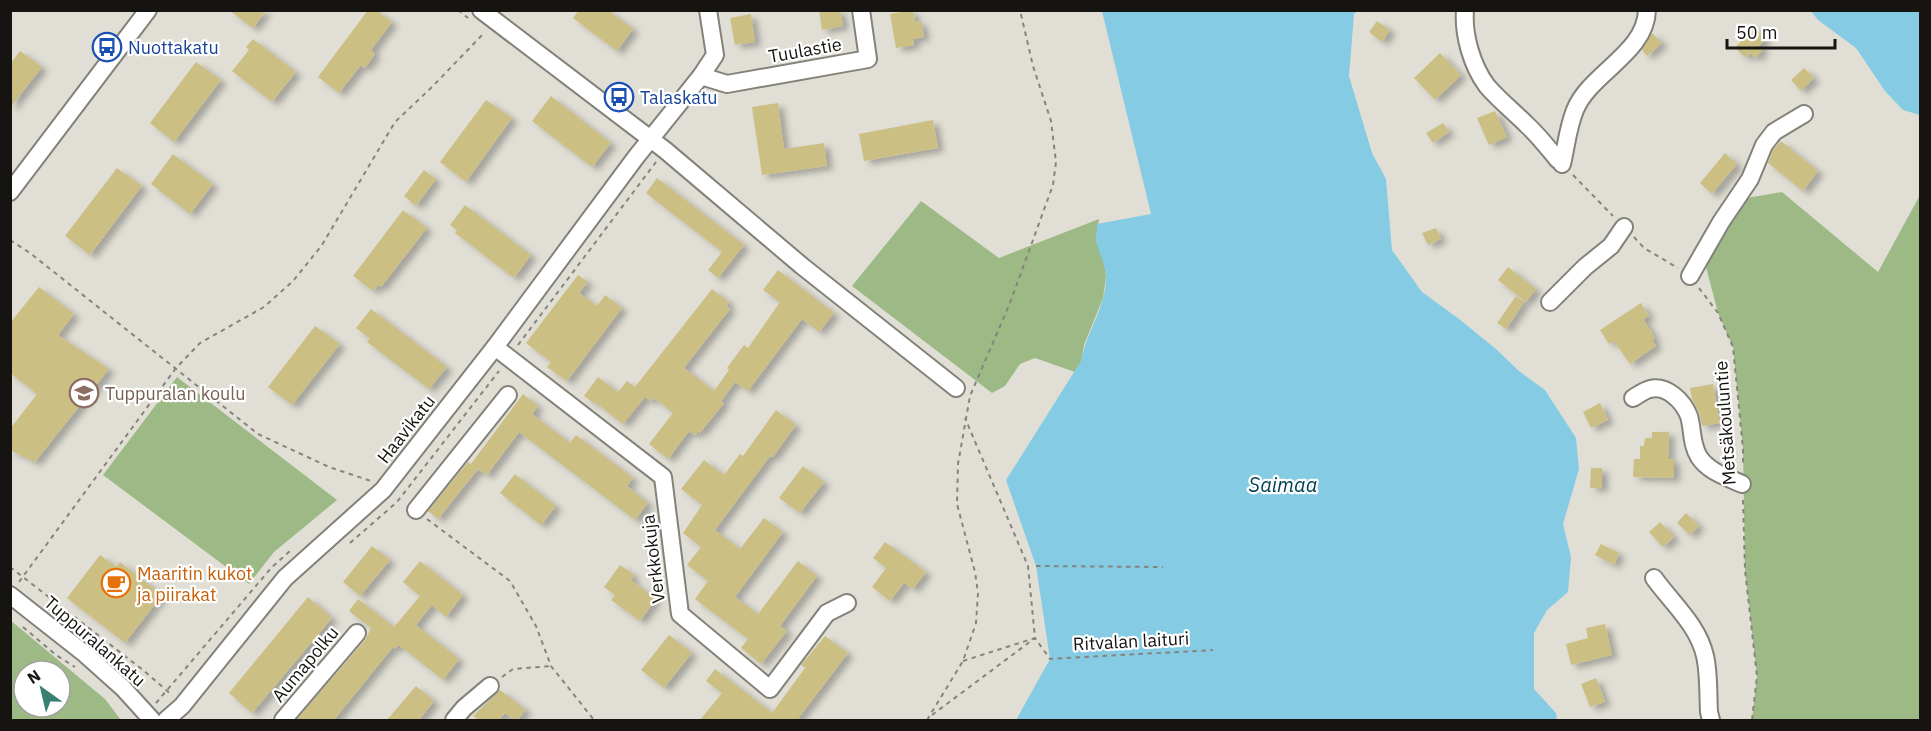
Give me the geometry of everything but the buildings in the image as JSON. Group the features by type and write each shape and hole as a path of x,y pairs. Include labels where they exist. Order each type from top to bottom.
{"street":[{"path":"481,10 651,139 802,266 956,388"},
{"name":"Haavikatu","path":"166,720 182,706 285,578 383,490 495,347 715,55 708,10"},
{"name":"Tuulastie","path":"701,76 727,84 868,59 861,10"},
{"path":"1465,10 1464,21 1468,40 1476,66 1487,85 1530,127 1560,162"},
{"path":"1560,162 1575,110 1592,84 1627,52 1637,38 1647,16 1647,10"},
{"path":"10,192 140,13"},
{"path":"1690,276 1721,222 1750,179 1764,145 1774,132 1804,114"},
{"path":"1550,302 1585,267 1611,246 1624,227"},
{"name":"Verkkokuja","path":"495,347 663,477 680,614 770,689 827,612 847,603"},
{"path":"1633,398 1650,389 1665,390 1678,399 1689,416 1693,444 1699,458 1712,470 1742,484"},
{"path":"416,510 508,395"},
{"path":"1654,578 1689,621 1699,639 1705,657 1711,720"},
{"name":"Tuppuralankatu","path":"10,595 85,654 123,688 152,720"},
{"name":"Aumapolku","path":"283,720 357,633"},
{"path":"459,714 490,686"}],"path":[{"path":"928,719 963,661 976,623 978,593 975,572 957,504 958,464 970,396 1010,303 1053,185 1056,162 1051,121 1032,66 1020,10"},
{"path":"23,577 176,368 200,343 264,307 293,281 322,245 394,122 432,87 485,31"},
{"name":"Metsäkouluntie","path":"1560,162 1644,248 1690,276 1718,313 1733,347 1743,449 1745,570 1757,676 1752,720"},
{"path":"10,240 30,253 258,434 329,467 372,481 397,502 416,510 510,581 536,626 551,666 594,720"},
{"path":"965,418 1028,566 1035,638"},
{"path":"168,691 272,567 299,543"},
{"path":"1036,566 1164,567"},
{"path":"10,567 143,670 182,706"},
{"path":"22,625 56,655 80,670"},
{"path":"963,661 1035,638"},
{"path":"928,719 1035,638"},
{"name":"Ritvalan laituri","path":"1035,638 1050,659 1213,650"},
{"path":"513,669 551,666"}],"green space":[{"path":"1782,192 1878,272 1920,195 1920,720 1752,720 1757,676 1745,570 1743,449 1733,347 1718,313 1706,267 1741,199"},
{"path":"921,201 999,258 1099,219 1096,240 1104,262 1106,277 1103,298 1084,345 1081,362 1075,372 1035,358 1020,364 1005,386 992,393 852,286"},
{"path":"177,377 337,500 274,552 249,584 103,475"},
{"path":"10,620 57,659 12,659 12,719 72,719 72,672 105,699 121,720 11,720"}],"water":[{"name":"Saimaa","path":"1102,11 1357,11 1354,14 1349,76 1372,153 1386,179 1392,250 1422,292 1459,319 1519,371 1545,390 1576,438 1579,469 1563,524 1571,557 1568,592 1547,610 1534,633 1534,689 1556,713 1557,720 1016,720 1050,659 1036,566 1006,480 1081,361 1099,311 1105,290 1106,274 1096,238 1097,224 1151,214"},
{"path":"1811,11 1920,11 1920,115 1903,110 1885,91 1856,48 1818,20"}],"place":[{"name":"Nuottakatu","path":"107,47"},
{"name":"Talaskatu","path":"619,97"},
{"name":"Tuppuralan koulu","path":"84,393"},
{"name":"Maaritin kukot ja piirakat","path":"116,583"}]}
